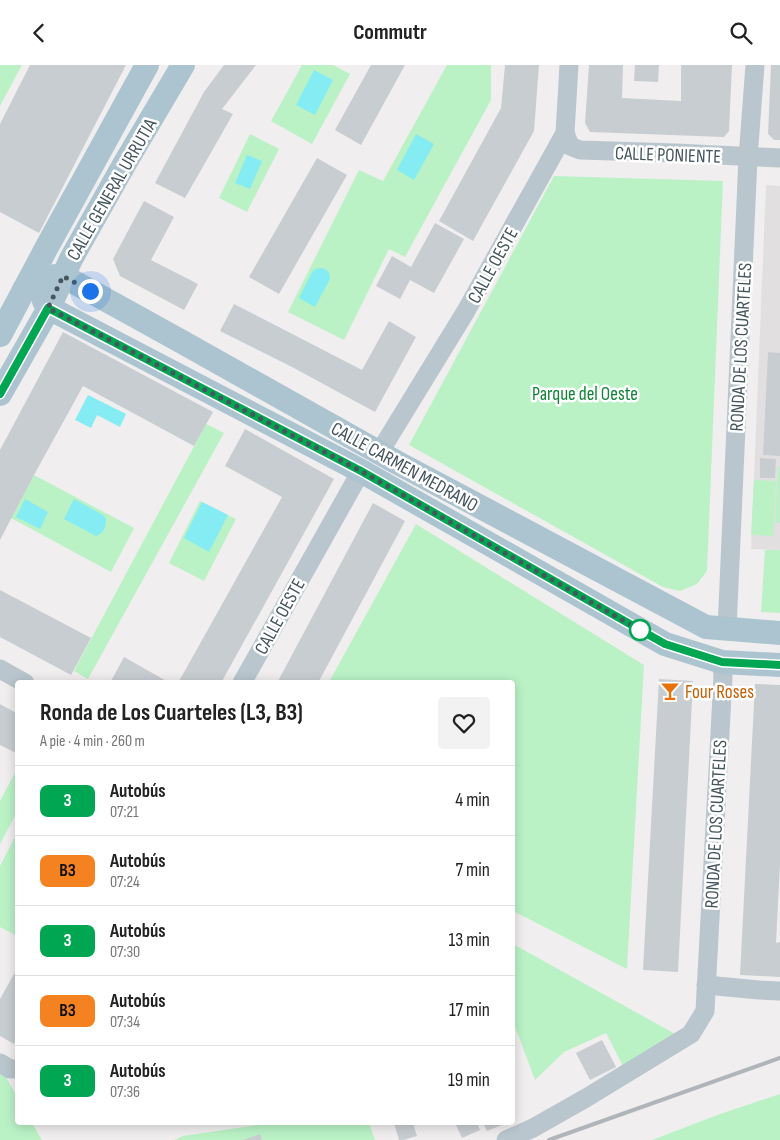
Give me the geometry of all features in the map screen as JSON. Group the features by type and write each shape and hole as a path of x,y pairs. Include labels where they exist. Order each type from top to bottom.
{"main road":[{"name":"CALLE GENERAL URRUTIA","path":"0,335 41,278 147,65"},
{"name":"CALLE GENERAL URRUTIA","path":"41,278 70,259 182,65"},
{"path":"0,395 48,308 44,301 41,278"},
{"name":"CALLE CARMEN MEDRANO","path":"41,278 201,353 379,453 706,627 780,633"},
{"name":"CALLE CARMEN MEDRANO","path":"48,308 361,471 665,644 722,662 780,665"}],"street":[{"name":"CALLE OESTE","path":"379,453 466,311 565,133 569,65"},
{"name":"RONDA DE LOS CUARTELES","path":"727,629 748,158 755,65"},
{"name":"CALLE PONIENTE","path":"565,133 570,147 580,150 780,158"},
{"name":"CALLE OESTE","path":"244,680 361,471"},
{"name":"RONDA DE LOS CUARTELES","path":"506,1140 533,1128 586,1098 691,1034 705,1011 723,677 722,662"},
{"path":"0,669 20,680"},
{"path":"706,985 780,991"},
{"path":"0,1063 10,1069 15,1069"}],"shaded area":[{"path":"766,185 780,186 780,550 751,549"}],"green space":[{"path":"0,65 22,65 0,106"},
{"path":"302,65 333,65 350,74 312,144 271,121"},
{"path":"447,65 491,65 491,100 405,257 389,249 344,340 288,312 359,170 383,181"},
{"path":"250,134 279,149 247,212 219,198"},
{"name":"Parque del Oeste","path":"554,176 723,181 707,571 697,584 680,591 663,587 409,445"},
{"path":"206,424 224,433 88,679 74,671"},
{"path":"778,467 780,467 780,523 775,523"},
{"path":"34,475 134,528 111,572 11,518"},
{"path":"754,480 776,481 773,536 751,535"},
{"path":"200,501 236,519 204,581 169,563"},
{"path":"416,524 644,665 627,969 515,912 515,680 330,680"},
{"path":"765,550 780,550 780,613 761,612"},
{"path":"15,773 15,816 0,844 0,801"},
{"path":"15,837 15,935 0,927 0,866"},
{"path":"515,945 677,1035 624,1068 606,1033 564,1052 535,1080 515,1026"},
{"path":"0,1073 6,1077 15,1093 15,1125 33,1125 42,1140 0,1140"},
{"path":"780,1094 780,1140 652,1140 720,1114"},
{"path":"257,1125 370,1125 375,1140 174,1140 183,1136"}],"water":[{"path":"314,70 333,80 315,115 296,105"},
{"path":"416,134 434,144 414,180 397,170"},
{"path":"247,155 262,161 250,189 235,183"},
{"path":"320,268 328,271 330,279 315,307 299,298 312,272"},
{"path":"88,395 126,414 120,427 97,415 91,428 75,420"},
{"path":"25,499 48,512 40,529 16,517"},
{"path":"74,499 103,515 106,522 101,533 96,536 64,519"},
{"path":"202,502 228,515 209,552 184,538"}],"building":[{"path":"30,65 126,65 39,233 0,212 0,124"},
{"path":"224,65 256,65 222,109 233,114 185,198 155,183 204,92"},
{"path":"371,65 405,65 361,145 335,130"},
{"path":"505,65 539,65 534,131 473,241 439,221 501,108"},
{"path":"589,65 623,65 622,98 681,101 681,65 732,65 729,131 724,137 590,132 585,123"},
{"path":"635,65 659,65 658,82 634,81"},
{"path":"771,65 780,65 780,140 774,140 768,134"},
{"path":"317,158 347,175 279,294 249,277"},
{"path":"144,201 174,217 151,260 198,284 184,310 120,276 113,259"},
{"path":"435,223 464,239 434,293 410,280 400,299 376,286 392,256 411,267"},
{"path":"234,304 362,370 389,321 416,337 375,412 220,331"},
{"path":"63,332 213,412 194,446 83,386 0,540 0,450"},
{"path":"768,352 780,353 780,456 763,455"},
{"path":"245,429 334,479 223,680 180,680 282,497 225,466"},
{"path":"760,458 776,459 775,478 760,478"},
{"path":"373,503 405,521 320,680 279,680"},
{"path":"0,590 91,638 71,675 0,637"},
{"path":"124,657 165,680 112,680"},
{"path":"659,679 693,681 678,972 643,970"},
{"path":"755,684 780,685 780,865 776,943 780,942 780,977 740,975"},
{"path":"0,704 15,712 15,752 0,745"},
{"path":"15,972 14,1044 0,1036 0,999"},
{"path":"602,1040 616,1067 590,1080 576,1053"},
{"path":"395,1125 414,1125 417,1136 399,1140"},
{"path":"456,1125 478,1125 480,1130 462,1138"},
{"path":"484,1125 502,1125 487,1131"},
{"path":"260,1134 262,1140 243,1140"}],"railway":[{"path":"549,1140 780,1058"}],"bus line":[{"name":"3","path":"0,394 48,308 361,471 665,644 722,662 780,665"}],"place":[{"name":"Four Roses","path":"670,691"}],"route":[{"path":"90,291 63,276 48,308 361,471 640,630"}]}
